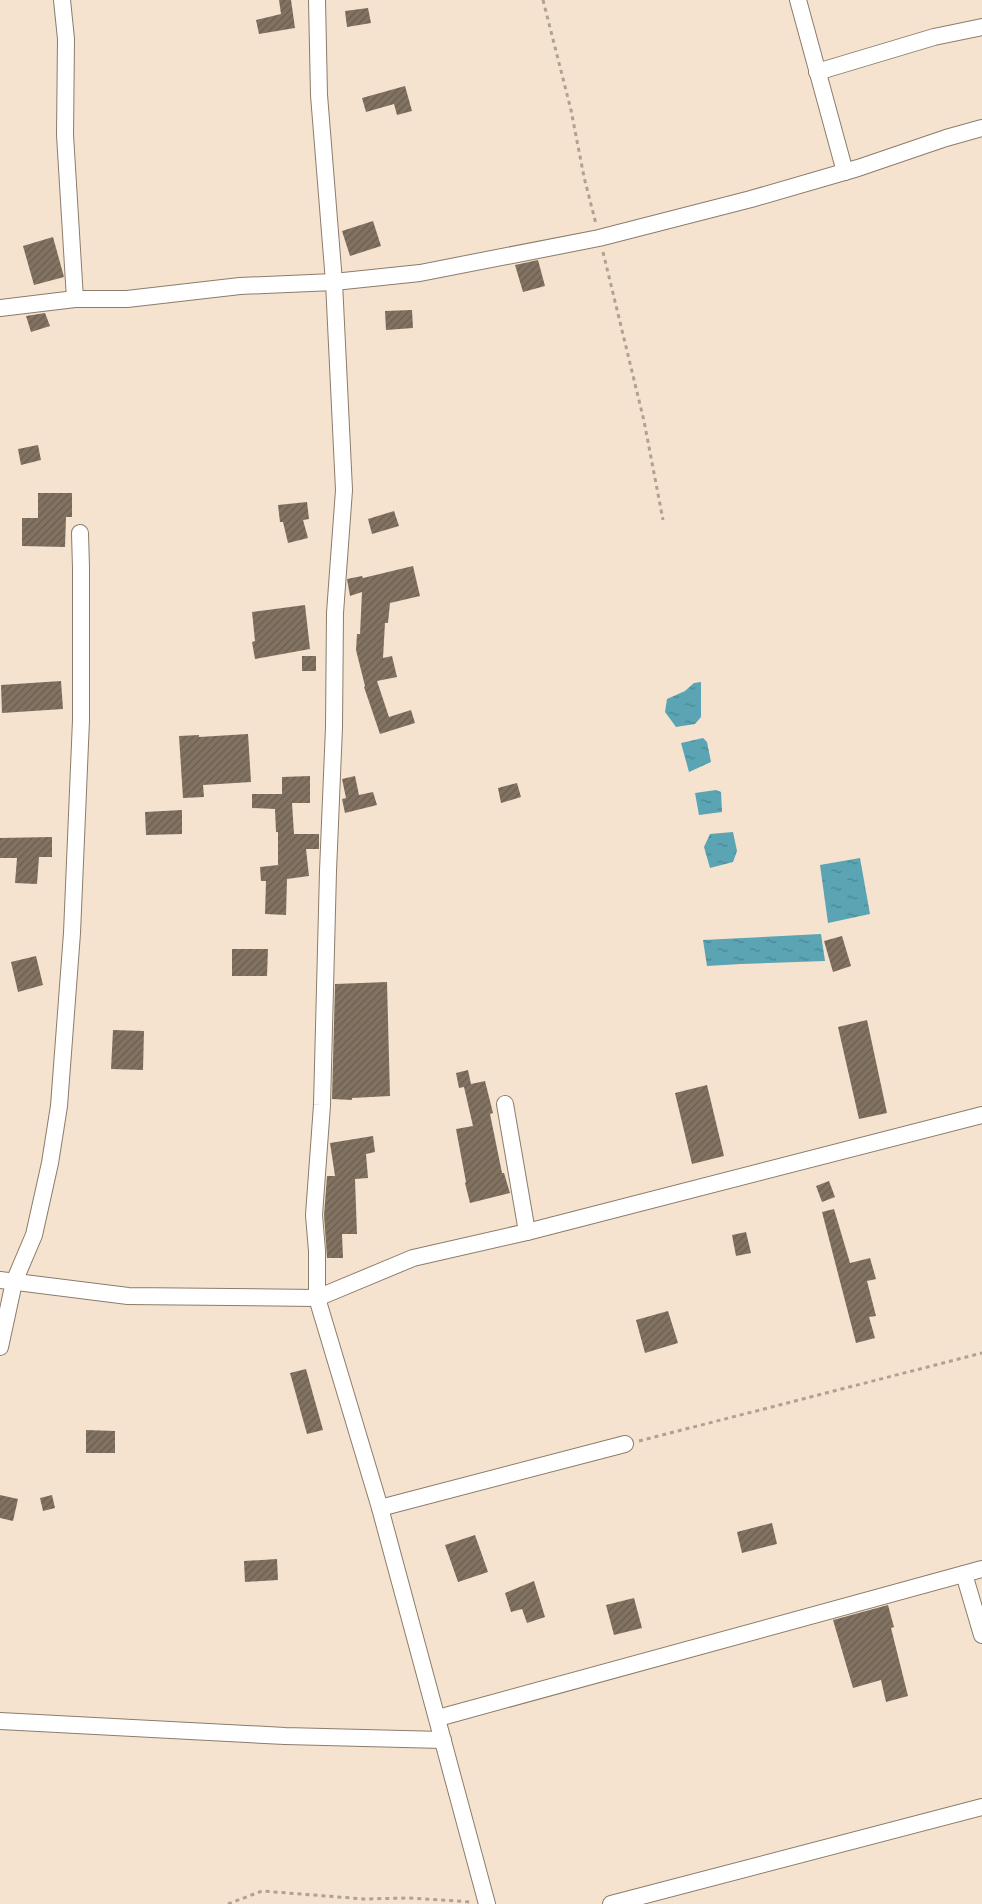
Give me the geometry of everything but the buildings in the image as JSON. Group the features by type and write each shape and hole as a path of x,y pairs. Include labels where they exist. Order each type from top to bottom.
{"street":[{"path":"62,0 66,38 65,135 75,299"},
{"path":"317,0 319,95 334,282 344,490 335,613 334,727 322,1105 314,1215 317,1251 317,1298 380,1508 487,1904"},
{"path":"798,0 846,172"},
{"path":"817,72 934,37 982,27"},
{"path":"0,308 75,299 127,299 240,286 334,282 420,272 599,238 751,199 846,172 946,138 982,128"},
{"path":"0,1347 7,1281 34,1235 50,1163 59,1106 72,934 81,720 80,534"},
{"path":"505,1104 527,1232"},
{"path":"7,1281 128,1296 317,1298 413,1258 527,1232 981,1118"},
{"path":"380,1508 625,1444"},
{"path":"438,1718 982,1570"},
{"path":"964,1574 982,1635"},
{"path":"0,1721 285,1736 443,1740"},
{"path":"611,1904 982,1807"}],"path":[{"path":"543,0 571,110 584,177 644,421 663,520"},
{"path":"625,1444 982,1353"},
{"path":"228,1904 262,1891 364,1899 409,1898 487,1904"}],"water":[{"path":"701,682 701,717 695,724 676,727 665,712 667,699 685,691 694,683"},
{"path":"703,738 707,742 711,762 689,772 681,743"},
{"path":"716,790 721,792 722,812 699,815 695,793"},
{"path":"733,832 737,851 733,862 710,868 704,847 710,834"},
{"path":"860,858 870,914 828,923 820,865"},
{"path":"821,934 825,961 707,966 703,940"}]}
